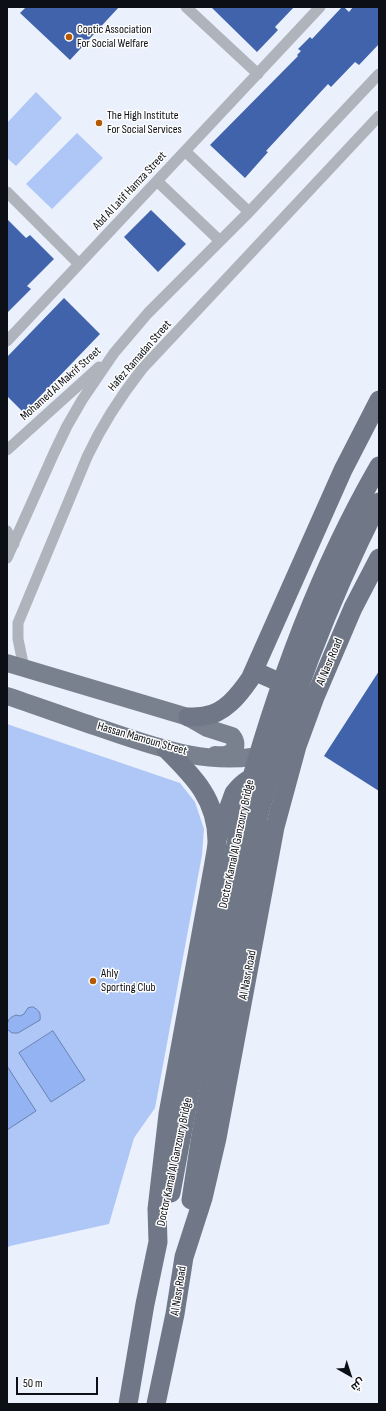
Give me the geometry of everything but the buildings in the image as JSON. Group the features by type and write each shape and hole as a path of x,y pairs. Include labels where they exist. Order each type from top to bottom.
{"highway":[{"path":"188,717 204,716 220,710 233,700 245,687 254,671 343,470 379,400"},
{"path":"343,470 379,429"},
{"name":"Doctor Kamal Al Ganzoury Bridge","path":"158,1242 171,1193 241,817 252,774 279,688 312,605 349,524 379,466"},
{"name":"Doctor Kamal Al Ganzoury Bridge","path":"184,1257 201,1135 257,821 282,736 311,653 345,571 379,502"},
{"name":"Al Nasr Road","path":"156,1404 175,1314 184,1257 203,1198 217,1138 275,826 300,737 315,697 354,608 379,558"},
{"path":"254,671 315,697"},
{"path":"166,749 196,779 207,798 214,819 217,841"},
{"path":"128,1404 150,1277 158,1242 157,1209 168,1114 217,841 234,793 243,783 257,776 265,776 273,778 286,787"}],"main road":[{"path":"7,663 188,717 207,728 232,736 235,742 234,749 230,754 202,756"},
{"name":"Hassan Mamoun Street","path":"7,696 166,749 202,756 228,759 253,757 278,750 300,737"}],"street":[{"path":"186,7 258,74"},
{"name":"Abd Al Latif Hamza Street","path":"7,341 320,7"},
{"name":"Hafez Ramadan Street","path":"7,558 67,426 82,400 114,354 148,313 220,241 379,74"},
{"name":"Hafez Ramadan Street","path":"24,668 18,639 18,624 87,457 105,422 124,392 142,369 379,116"},
{"path":"185,151 248,212"},
{"path":"157,181 220,241"},
{"path":"7,192 79,264"},
{"name":"Mohamed Al Makrif Street","path":"7,450 114,354"},
{"path":"7,531 14,544"},
{"path":"7,630 18,624"}],"shaded area":[{"path":"36,92 62,118 16,166 7,158 7,123"},
{"path":"77,133 103,158 52,209 26,184"},
{"name":"Ahly Sporting Club","path":"7,724 180,783 195,802 204,829 202,855 155,1108 134,1138 109,1224 10,1246 7,1248"},
{"path":"33,1007 39,1012 40,1020 18,1033 12,1033 7,1029 7,1023 10,1018 16,1015 20,1016 24,1014 28,1008"},
{"path":"53,1031 85,1080 51,1102 19,1053"},
{"path":"7,1066 36,1111 7,1130"}],"place":[{"name":"Coptic Association For Social Welfare","path":"69,37"},
{"name":"The High Institute For Social Services","path":"99,123"},
{"name":"Ahly Sporting Club","path":"93,981"}]}
